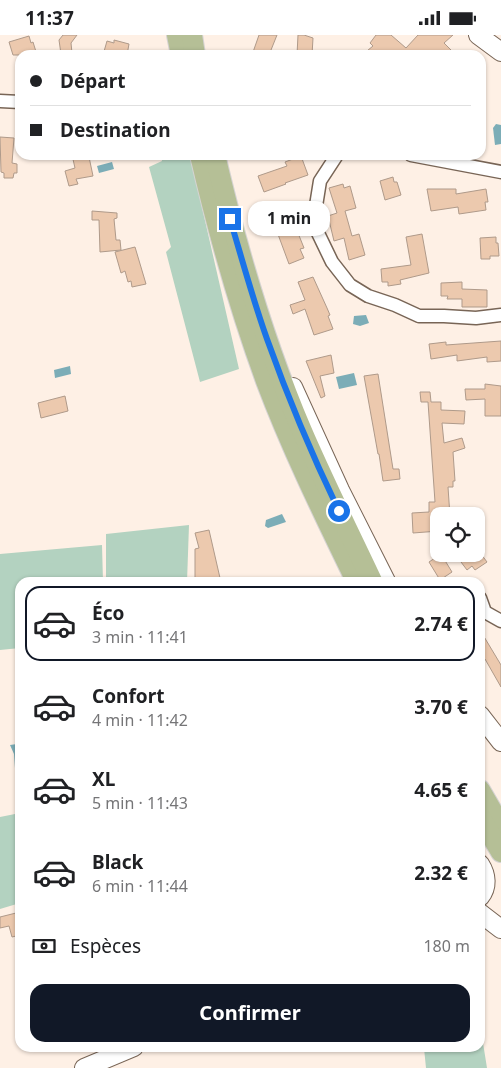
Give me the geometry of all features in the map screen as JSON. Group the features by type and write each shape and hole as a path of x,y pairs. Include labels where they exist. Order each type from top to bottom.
{"main road":[{"path":"177,35 179,50"},
{"path":"192,35 194,50"},
{"path":"478,35 501,51"},
{"path":"201,160 226,261 245,321 343,577"},
{"path":"216,160 248,283 267,339 302,430 370,577"},
{"path":"267,339 299,398 340,490 384,577"},
{"path":"285,427 354,577"},
{"path":"485,721 501,742"},
{"path":"485,799 501,826"},
{"path":"485,836 492,862 485,886"},
{"path":"485,917 501,929"},
{"path":"84,1068 122,1052"}],"street":[{"path":"0,101 15,102"},
{"path":"334,160 320,181 315,212 318,233 332,262 350,285 368,297 395,305 419,316 476,318 501,315"},
{"path":"437,160 501,172"},
{"path":"485,610 501,621"}],"green space":[{"path":"191,160 239,369 200,382 166,252 171,247 149,167 162,161"},
{"path":"189,525 187,577 106,577 106,534"},
{"path":"102,545 103,577 15,577 15,648 0,650 0,554"},
{"path":"15,814 15,904 0,909 0,817"},
{"path":"424,1052 484,1052 487,1068 426,1068"}],"water":[{"path":"496,124 501,125 501,144 495,145 493,128"},
{"path":"112,162 114,169 99,173 97,166"},
{"path":"366,315 369,323 360,326 353,324 354,316"},
{"path":"70,366 71,374 55,378 54,370"},
{"path":"354,373 357,385 339,389 336,377"},
{"path":"282,514 286,522 268,528 265,526 266,520"},
{"path":"15,744 15,768 14,754 10,745"}],"building":[{"path":"63,35 77,35 71,43 72,50 60,50 59,40"},
{"path":"259,35 277,35 271,50 254,50"},
{"path":"298,35 313,38 312,50 297,50"},
{"path":"376,35 391,35 406,48 418,35 453,35 444,43 451,50 368,50 373,46 370,43"},
{"path":"29,36 35,50 15,50 15,55 13,55 9,42"},
{"path":"114,40 129,44 128,50 104,50 107,41 114,43"},
{"path":"0,137 14,138 12,163 17,164 17,173 14,173 13,178 4,178 4,173 1,172"},
{"path":"73,160 90,160 93,176 76,179 78,184 69,186 65,171 75,168"},
{"path":"302,160 308,175 264,192 258,176 287,166 285,162"},
{"path":"393,177 394,182 397,182 401,195 385,200 380,181"},
{"path":"343,184 344,188 350,186 356,208 345,211 352,236 359,234 365,255 349,260 344,238 334,241 328,216 337,213 329,188"},
{"path":"427,189 456,189 456,194 486,189 488,202 485,202 486,210 459,214 458,207 431,211"},
{"path":"291,202 295,211 290,213 304,248 300,249 304,258 289,264 269,210"},
{"path":"92,211 117,213 117,218 114,219 116,240 120,240 121,250 100,252 99,220 92,220"},
{"path":"422,234 429,273 400,280 401,284 388,286 388,282 382,282 381,269 411,265 406,237"},
{"path":"496,237 499,256 481,259 480,238"},
{"path":"135,247 146,284 132,287 131,281 128,282 125,271 121,273 115,252"},
{"path":"313,277 330,315 328,316 333,329 314,335 305,309 293,314 290,305 305,300 298,282"},
{"path":"462,282 462,289 487,290 487,307 462,307 462,299 447,299 448,296 441,296 441,283"},
{"path":"501,341 501,361 487,362 487,357 457,361 457,355 431,359 429,344 446,342 446,345"},
{"path":"331,355 334,373 320,376 325,396 321,398 306,361"},
{"path":"378,374 393,469 399,469 400,479 383,481 364,376"},
{"path":"485,384 501,386 501,416 485,416 485,399 466,400 465,389 485,389"},
{"path":"420,392 430,392 431,402 441,402 441,410 465,411 464,424 442,423 444,443 462,438 465,448 453,452 455,481 453,481 453,487 448,487 449,507 430,507 430,532 413,533 412,513 429,512 429,502 435,502 428,402 421,402"},
{"path":"65,396 68,411 41,418 38,403"},
{"path":"209,530 220,577 195,577 195,549 199,548 195,533"},
{"path":"485,559 487,562 475,570 472,566 467,570 461,562 485,562"},
{"path":"430,561 446,562 452,572 444,577 438,577"},
{"path":"485,638 501,665 501,687 485,659"},
{"path":"15,913 15,936 12,937 9,926 0,928 0,917"}],"route":[{"path":"230,219 248,283 267,339 302,430 339,511"}]}
